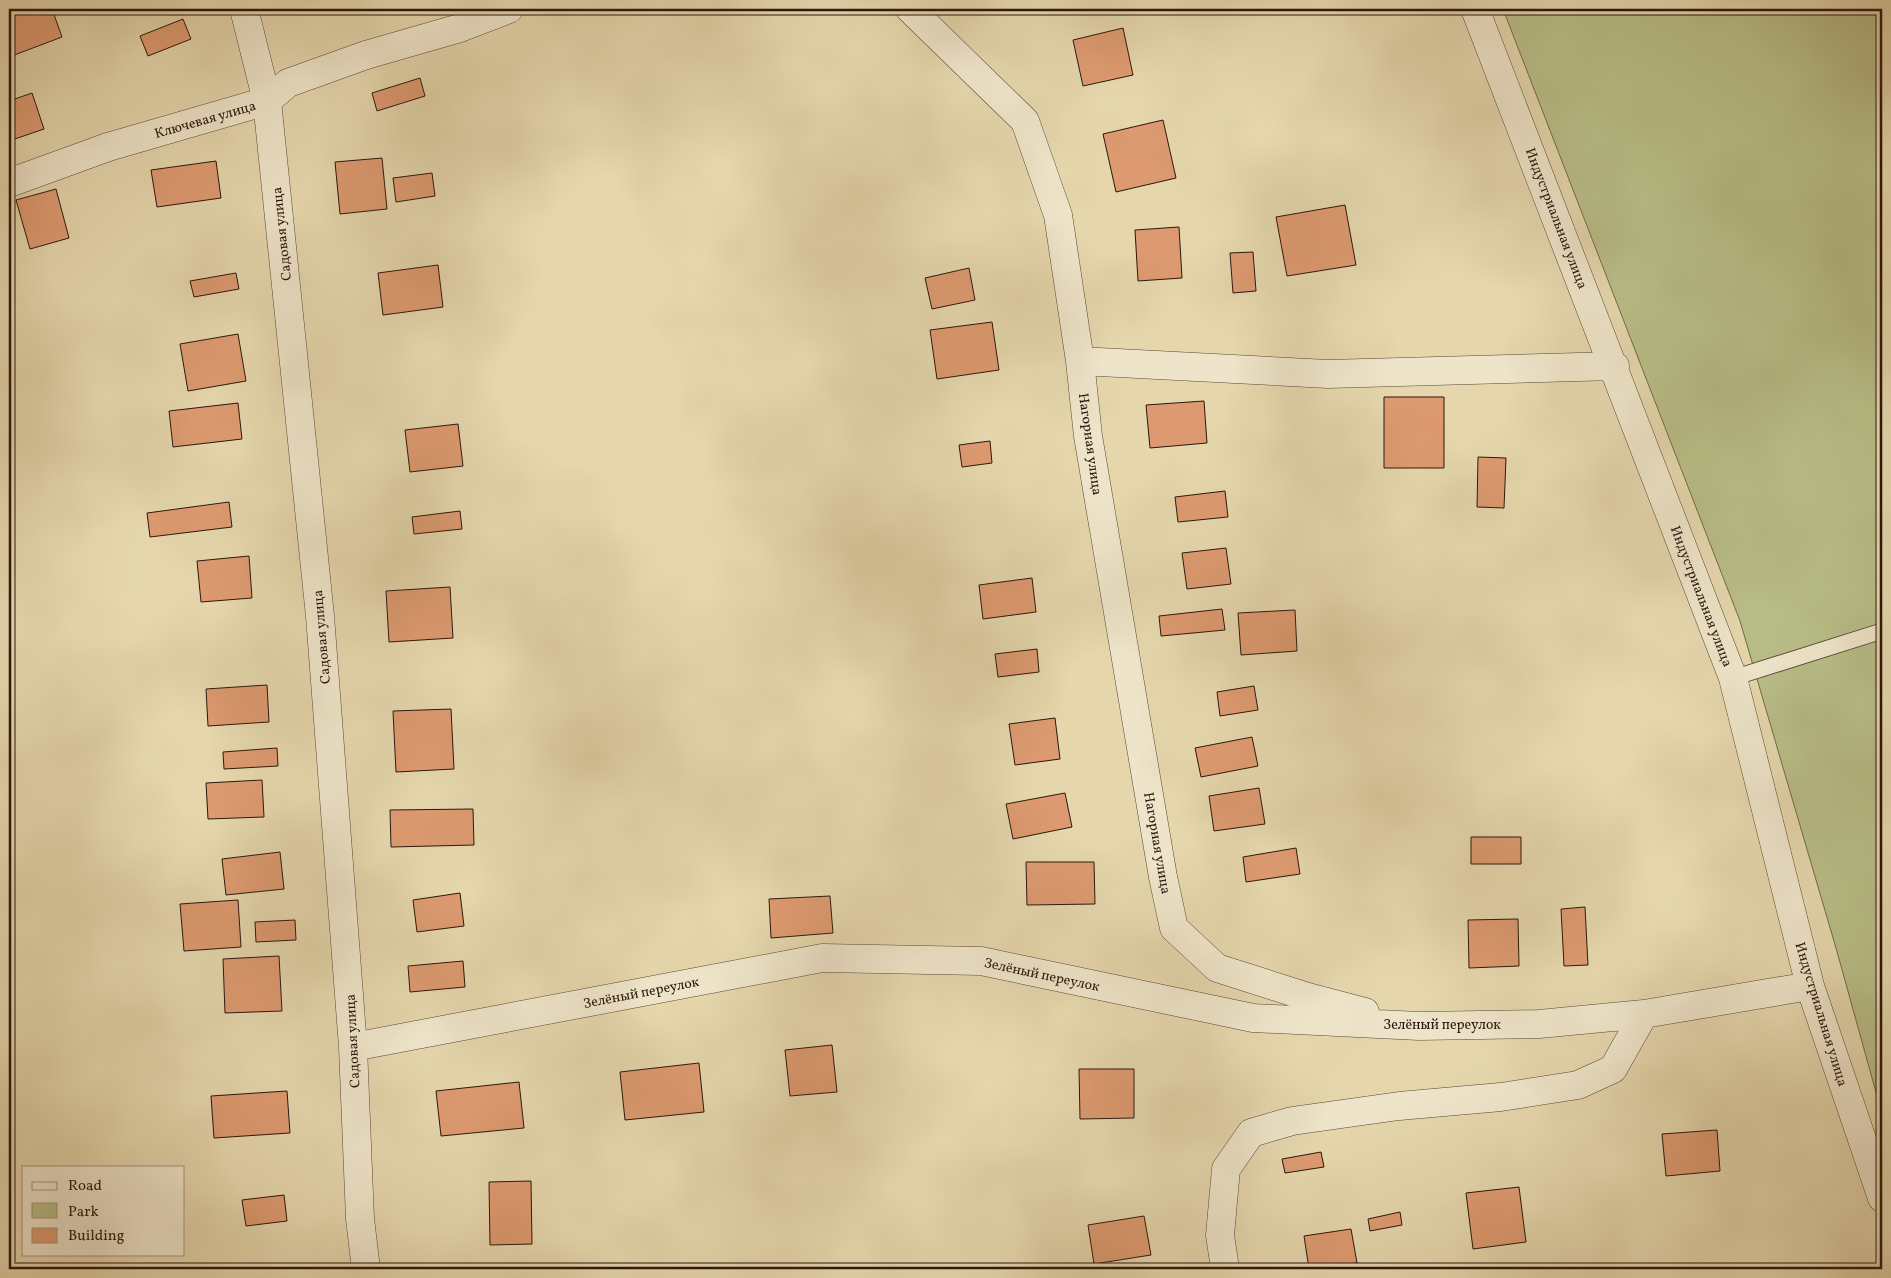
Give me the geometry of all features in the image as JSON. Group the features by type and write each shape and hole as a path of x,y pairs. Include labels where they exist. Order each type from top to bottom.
{"street":[{"name":"Садовая улица","path":"244,9 267,101 320,616 353,1046 360,1219 366,1269"},
{"name":"Ключевая улица","path":"9,183 108,147 267,101 288,83 366,55 460,28 509,9"},
{"name":"Нагорная улица","path":"910,9 1025,121 1058,215 1080,361 1088,436 1161,867 1174,928 1217,968 1308,997 1419,1026"},
{"name":"Индустриальная улица","path":"1475,9 1615,366 1734,678 1810,986 1882,1198"},
{"path":"1080,361 1328,374 1615,366"},
{"name":"Зелёный переулок","path":"353,1046 822,958 982,961 1253,1018 1419,1026 1539,1024 1644,1014 1810,986"},
{"path":"1225,1269 1220,1235 1226,1169 1251,1133 1292,1121 1399,1106 1501,1097 1578,1085 1613,1069 1644,1014"}],"lane":[{"path":"1734,678 1882,631"}],"green space":[{"path":"1503,9 1882,9 1882,1114 1836,948 1740,621"}],"building":[{"path":"9,9 52,9 62,37 9,57"},
{"path":"183,19 191,39 148,56 140,36"},
{"path":"1123,28 1133,75 1083,86 1073,40"},
{"path":"420,78 425,96 377,111 372,93"},
{"path":"32,93 44,129 9,141 9,101"},
{"path":"1163,120 1176,178 1116,192 1103,134"},
{"path":"382,158 387,209 340,214 335,162"},
{"path":"216,161 221,198 157,207 151,170"},
{"path":"432,173 435,196 396,202 393,178"},
{"path":"56,189 69,238 30,249 16,200"},
{"path":"1345,205 1356,265 1287,276 1276,217"},
{"path":"1179,227 1182,278 1138,281 1135,230"},
{"path":"1253,252 1256,291 1233,293 1230,253"},
{"path":"438,265 443,307 383,315 378,273"},
{"path":"969,268 975,300 932,309 925,278"},
{"path":"236,273 239,289 194,297 190,281"},
{"path":"992,322 999,370 937,379 930,330"},
{"path":"238,334 246,381 188,391 180,344"},
{"path":"1384,397 1444,397 1444,468 1384,468"},
{"path":"1204,401 1207,443 1150,448 1146,405"},
{"path":"238,403 242,439 173,447 169,411"},
{"path":"458,424 463,466 410,472 405,430"},
{"path":"990,441 992,463 962,467 959,445"},
{"path":"1478,457 1506,458 1504,508 1477,507"},
{"path":"1225,491 1228,517 1178,522 1175,497"},
{"path":"229,502 232,527 150,537 147,513"},
{"path":"460,511 462,529 414,534 412,517"},
{"path":"1226,548 1231,584 1187,589 1182,553"},
{"path":"249,556 252,598 201,602 197,561"},
{"path":"1032,578 1036,612 983,619 979,585"},
{"path":"450,587 453,638 389,642 386,591"},
{"path":"1222,609 1225,630 1161,636 1159,616"},
{"path":"1295,610 1297,651 1241,655 1238,613"},
{"path":"1037,649 1039,672 998,677 995,654"},
{"path":"267,685 269,722 208,726 206,689"},
{"path":"1254,686 1258,710 1220,716 1217,692"},
{"path":"451,709 454,769 396,772 393,711"},
{"path":"1055,718 1060,759 1015,765 1009,724"},
{"path":"1252,737 1258,766 1201,777 1195,748"},
{"path":"277,748 278,766 224,769 223,752"},
{"path":"262,780 264,817 208,819 206,783"},
{"path":"1259,788 1265,824 1214,831 1209,796"},
{"path":"1065,793 1072,827 1013,839 1006,804"},
{"path":"473,809 474,845 391,847 390,810"},
{"path":"1471,837 1521,837 1521,864 1471,864"},
{"path":"1296,848 1300,874 1246,882 1243,857"},
{"path":"280,852 284,889 226,895 222,859"},
{"path":"1026,862 1094,862 1095,904 1027,905"},
{"path":"460,893 464,926 417,932 413,900"},
{"path":"830,896 833,933 771,938 769,899"},
{"path":"238,900 241,947 184,951 180,904"},
{"path":"1585,907 1588,965 1564,966 1561,909"},
{"path":"1518,919 1519,966 1469,968 1468,920"},
{"path":"295,920 296,940 256,942 255,922"},
{"path":"279,956 282,1011 225,1013 223,959"},
{"path":"463,961 465,987 410,992 408,966"},
{"path":"832,1045 837,1092 790,1096 785,1050"},
{"path":"699,1063 704,1112 625,1120 620,1072"},
{"path":"1079,1069 1134,1069 1134,1118 1080,1119"},
{"path":"519,1082 524,1128 441,1136 436,1091"},
{"path":"287,1091 290,1133 214,1138 211,1096"},
{"path":"1717,1130 1720,1171 1666,1176 1662,1134"},
{"path":"1321,1152 1324,1167 1285,1173 1282,1159"},
{"path":"531,1181 532,1244 490,1245 489,1182"},
{"path":"1519,1187 1526,1242 1473,1249 1466,1193"},
{"path":"284,1195 287,1221 246,1226 242,1200"},
{"path":"1400,1212 1402,1225 1370,1231 1368,1219"},
{"path":"1144,1216 1151,1255 1094,1264 1088,1225"},
{"path":"1351,1229 1357,1263 1309,1269 1304,1236"},
{"path":"489,1265 489,1269 437,1269"}]}
